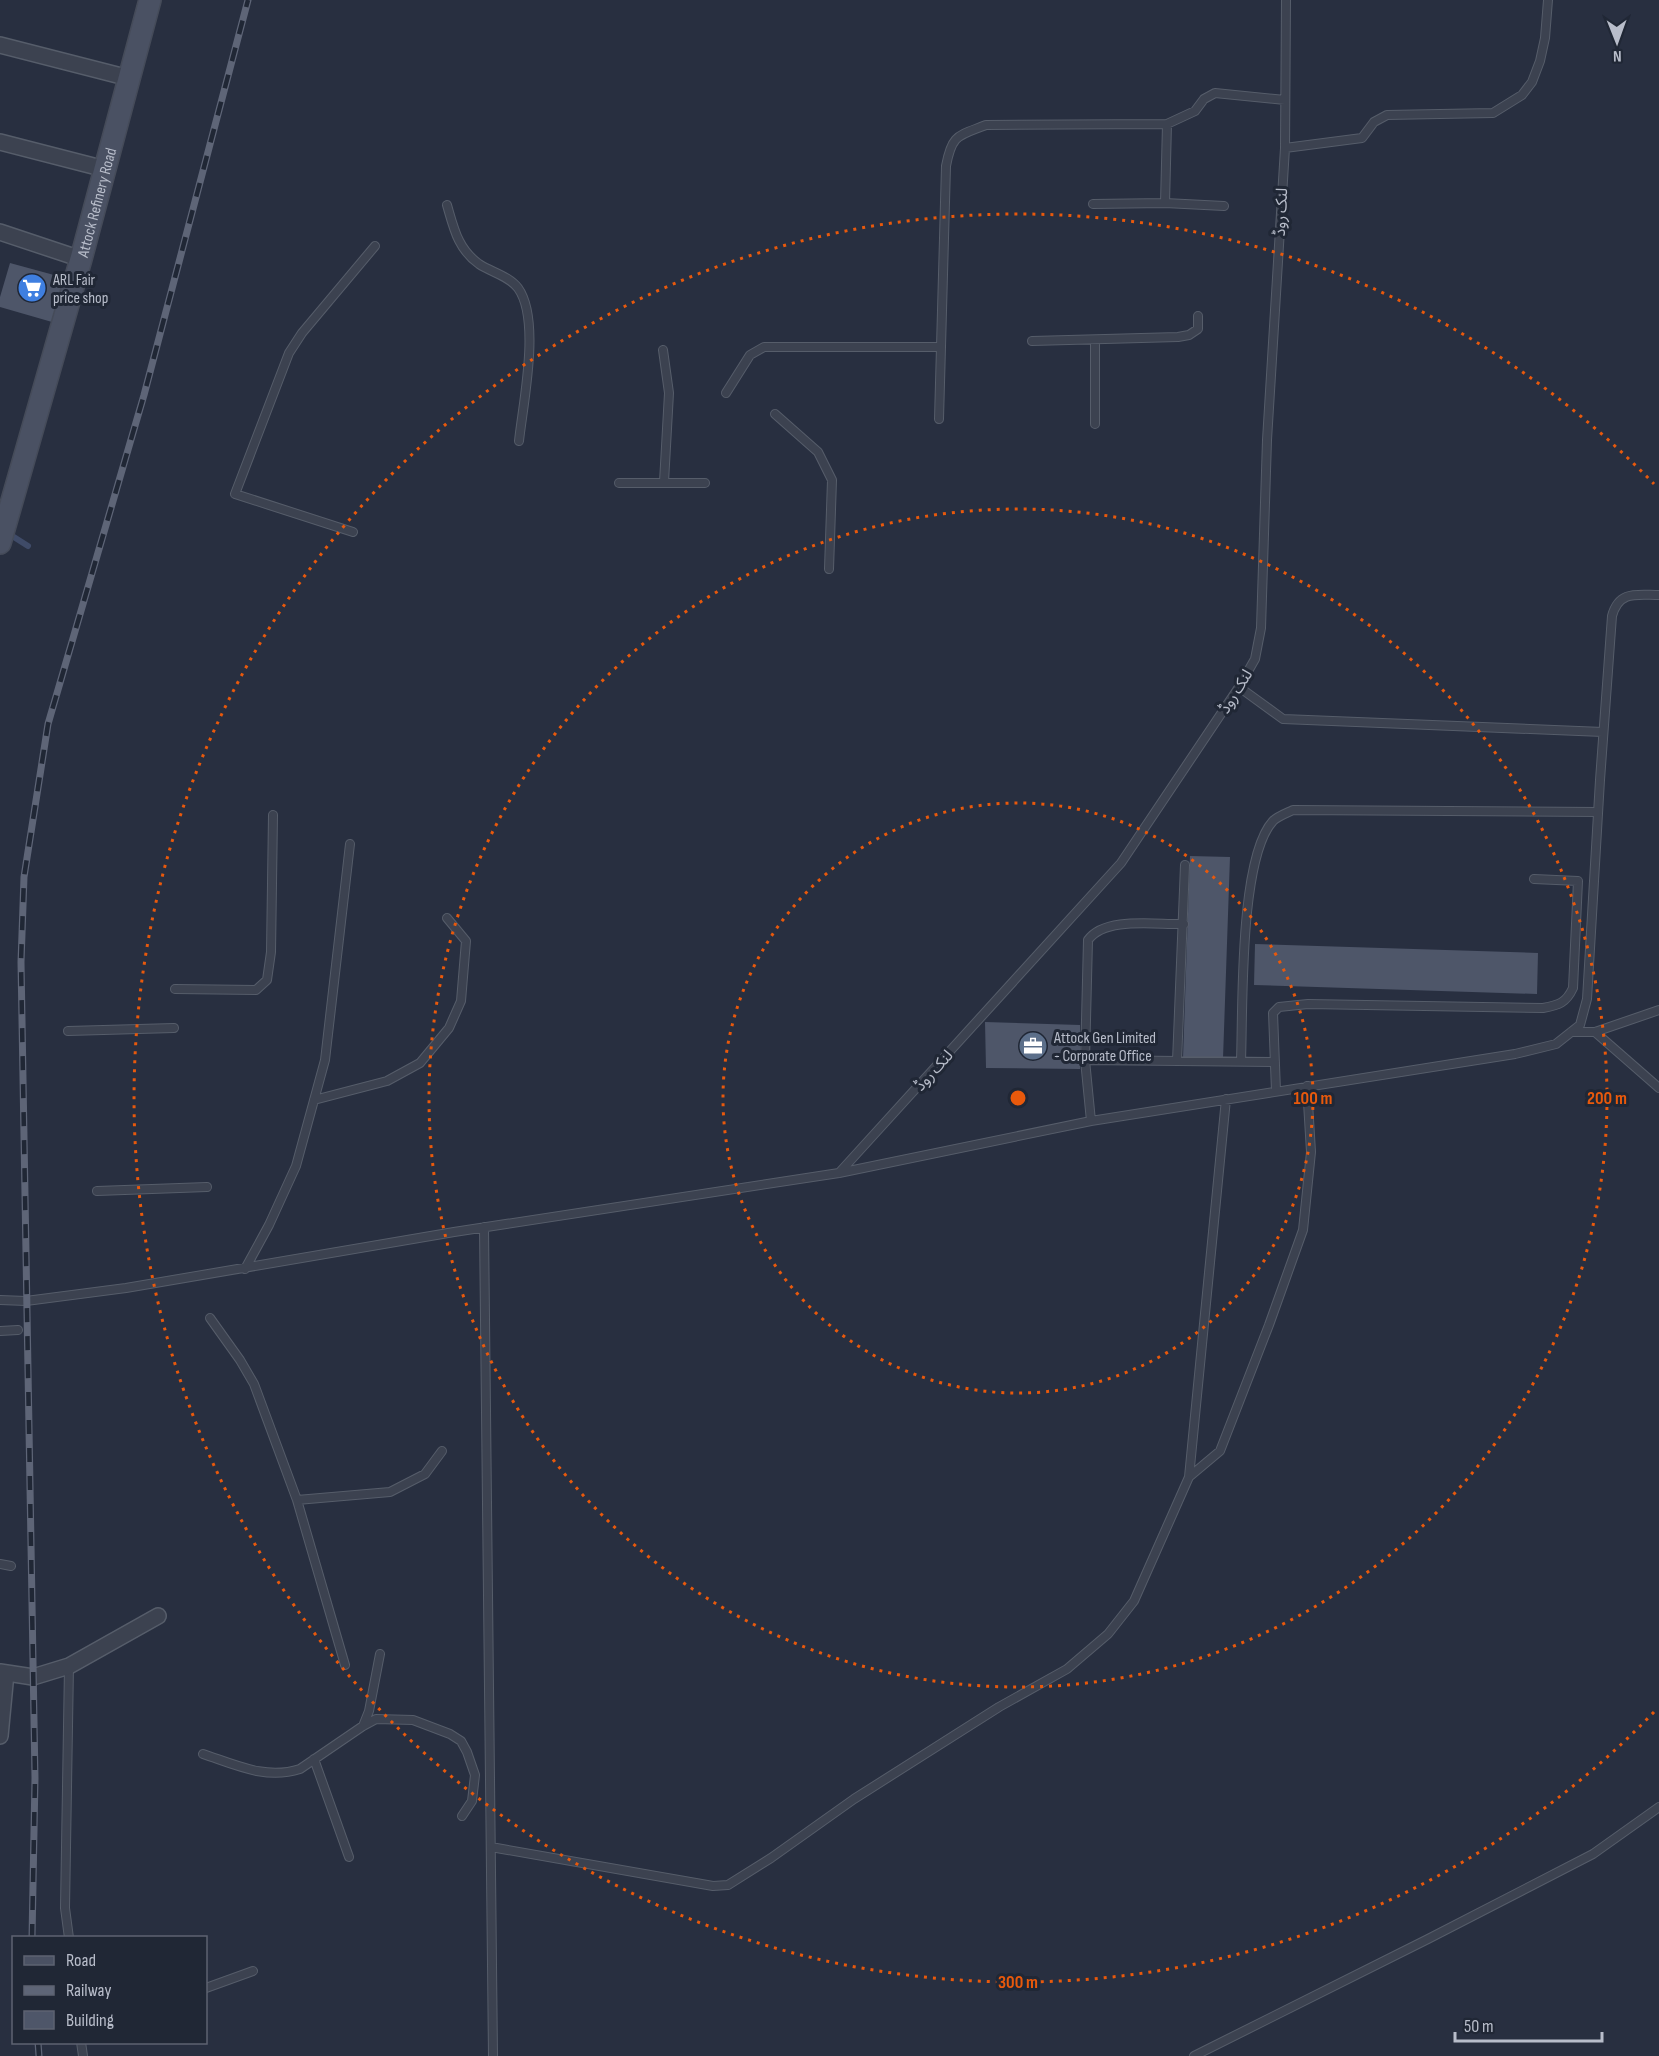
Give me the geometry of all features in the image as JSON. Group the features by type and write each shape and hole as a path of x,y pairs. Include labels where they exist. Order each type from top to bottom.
{"street":[{"name":"Attock Refinery Road","path":"0,543 81,259 150,0"},
{"path":"0,45 129,78"},
{"path":"0,142 105,169"},
{"path":"0,232 81,259"},
{"path":"0,1736 3,1673 33,1677 69,1666 158,1616"}],"lane":[{"name":"لنک روڈ","path":"839,1173 1121,863 1239,687 1255,659 1261,628 1267,440 1285,148 1286,0"},
{"path":"1285,148 1362,138 1374,122 1387,115 1493,113 1522,96 1532,82 1545,38 1548,0"},
{"path":"939,419 946,166 949,148 958,135 986,125 1167,124 1195,111 1204,99 1215,93 1285,100"},
{"path":"1166,203 1167,124"},
{"path":"1093,204 1166,203 1224,206"},
{"path":"447,206 460,246 479,264 518,288 527,310 531,334 519,441"},
{"path":"353,532 235,494 289,353 302,333 375,246"},
{"path":"1032,341 1178,338 1198,329 1198,316"},
{"path":"1095,341 1095,424"},
{"path":"726,393 750,355 764,347 940,346"},
{"path":"663,350 669,393 664,482"},
{"path":"775,414 818,452 832,480 829,569"},
{"path":"620,483 705,483"},
{"path":"0,1300 26,1301 126,1288 484,1227 839,1173 1091,1121 1515,1054 1556,1044 1580,1025 1587,999 1612,616 1615,603 1625,597 1659,595"},
{"path":"1239,687 1283,719 1603,732"},
{"path":"1241,1061 1245,941 1250,888 1261,841 1275,819 1293,810 1598,812"},
{"path":"175,988 256,990 267,980 271,952 273,815"},
{"path":"245,1269 269,1225 296,1166 325,1060 350,844"},
{"path":"1177,1061 1185,865"},
{"path":"1276,1091 1273,1013 1279,1007 1308,1004 1543,1008 1561,1004 1568,998 1573,988 1578,881 1534,879"},
{"path":"314,1100 387,1081 420,1063 449,1028 461,1001 466,941 447,918"},
{"path":"1091,1121 1085,1060 1088,940 1105,927 1184,924"},
{"path":"1571,1032 1595,1032 1659,1010"},
{"path":"68,1030 174,1028"},
{"path":"1595,1032 1659,1088"},
{"path":"1085,1060 1275,1062"},
{"path":"1189,1477 1220,1451 1303,1230 1311,1152 1307,1086"},
{"path":"491,1847 713,1886 728,1885 912,1762 999,1707 1066,1669 1108,1634 1134,1601 1189,1477 1226,1099"},
{"path":"97,1191 207,1187"},
{"path":"484,1227 493,2056"},
{"path":"210,1318 254,1384 297,1500 345,1665"},
{"path":"0,1331 18,1330"},
{"path":"297,1500 390,1492 425,1474 442,1451"},
{"path":"0,1564 11,1566"},
{"path":"363,1726 369,1712 380,1654"},
{"path":"69,1666 65,1908 69,1936"},
{"path":"203,1754 262,1773 276,1774 300,1769 376,1719 412,1720 437,1728 460,1741 467,1752 474,1775 472,1801 462,1816"},
{"path":"314,1760 349,1857"},
{"path":"1194,2056 1593,1854 1659,1807"},
{"path":"207,1988 253,1971"}],"building":[{"name":"ARL Fair price shop","path":"10,263 65,278 52,322 0,307 0,297"},
{"path":"1190,856 1230,857 1223,1059 1183,1058"},
{"path":"1255,944 1538,953 1537,994 1254,985"},
{"name":"Attock Gen Limited - Corporate Office","path":"985,1022 1080,1025 1080,1069 986,1068"}],"waterway":[{"path":"6,532 28,546"}],"railway":[{"path":"32,1936 35,1778 21,962 24,877 48,724 144,395 248,0"},
{"path":"38,2044 39,2056"}],"place":[{"name":"ARL Fair price shop","path":"32,288"},
{"name":"Attock Gen Limited - Corporate Office","path":"1033,1046"}]}
